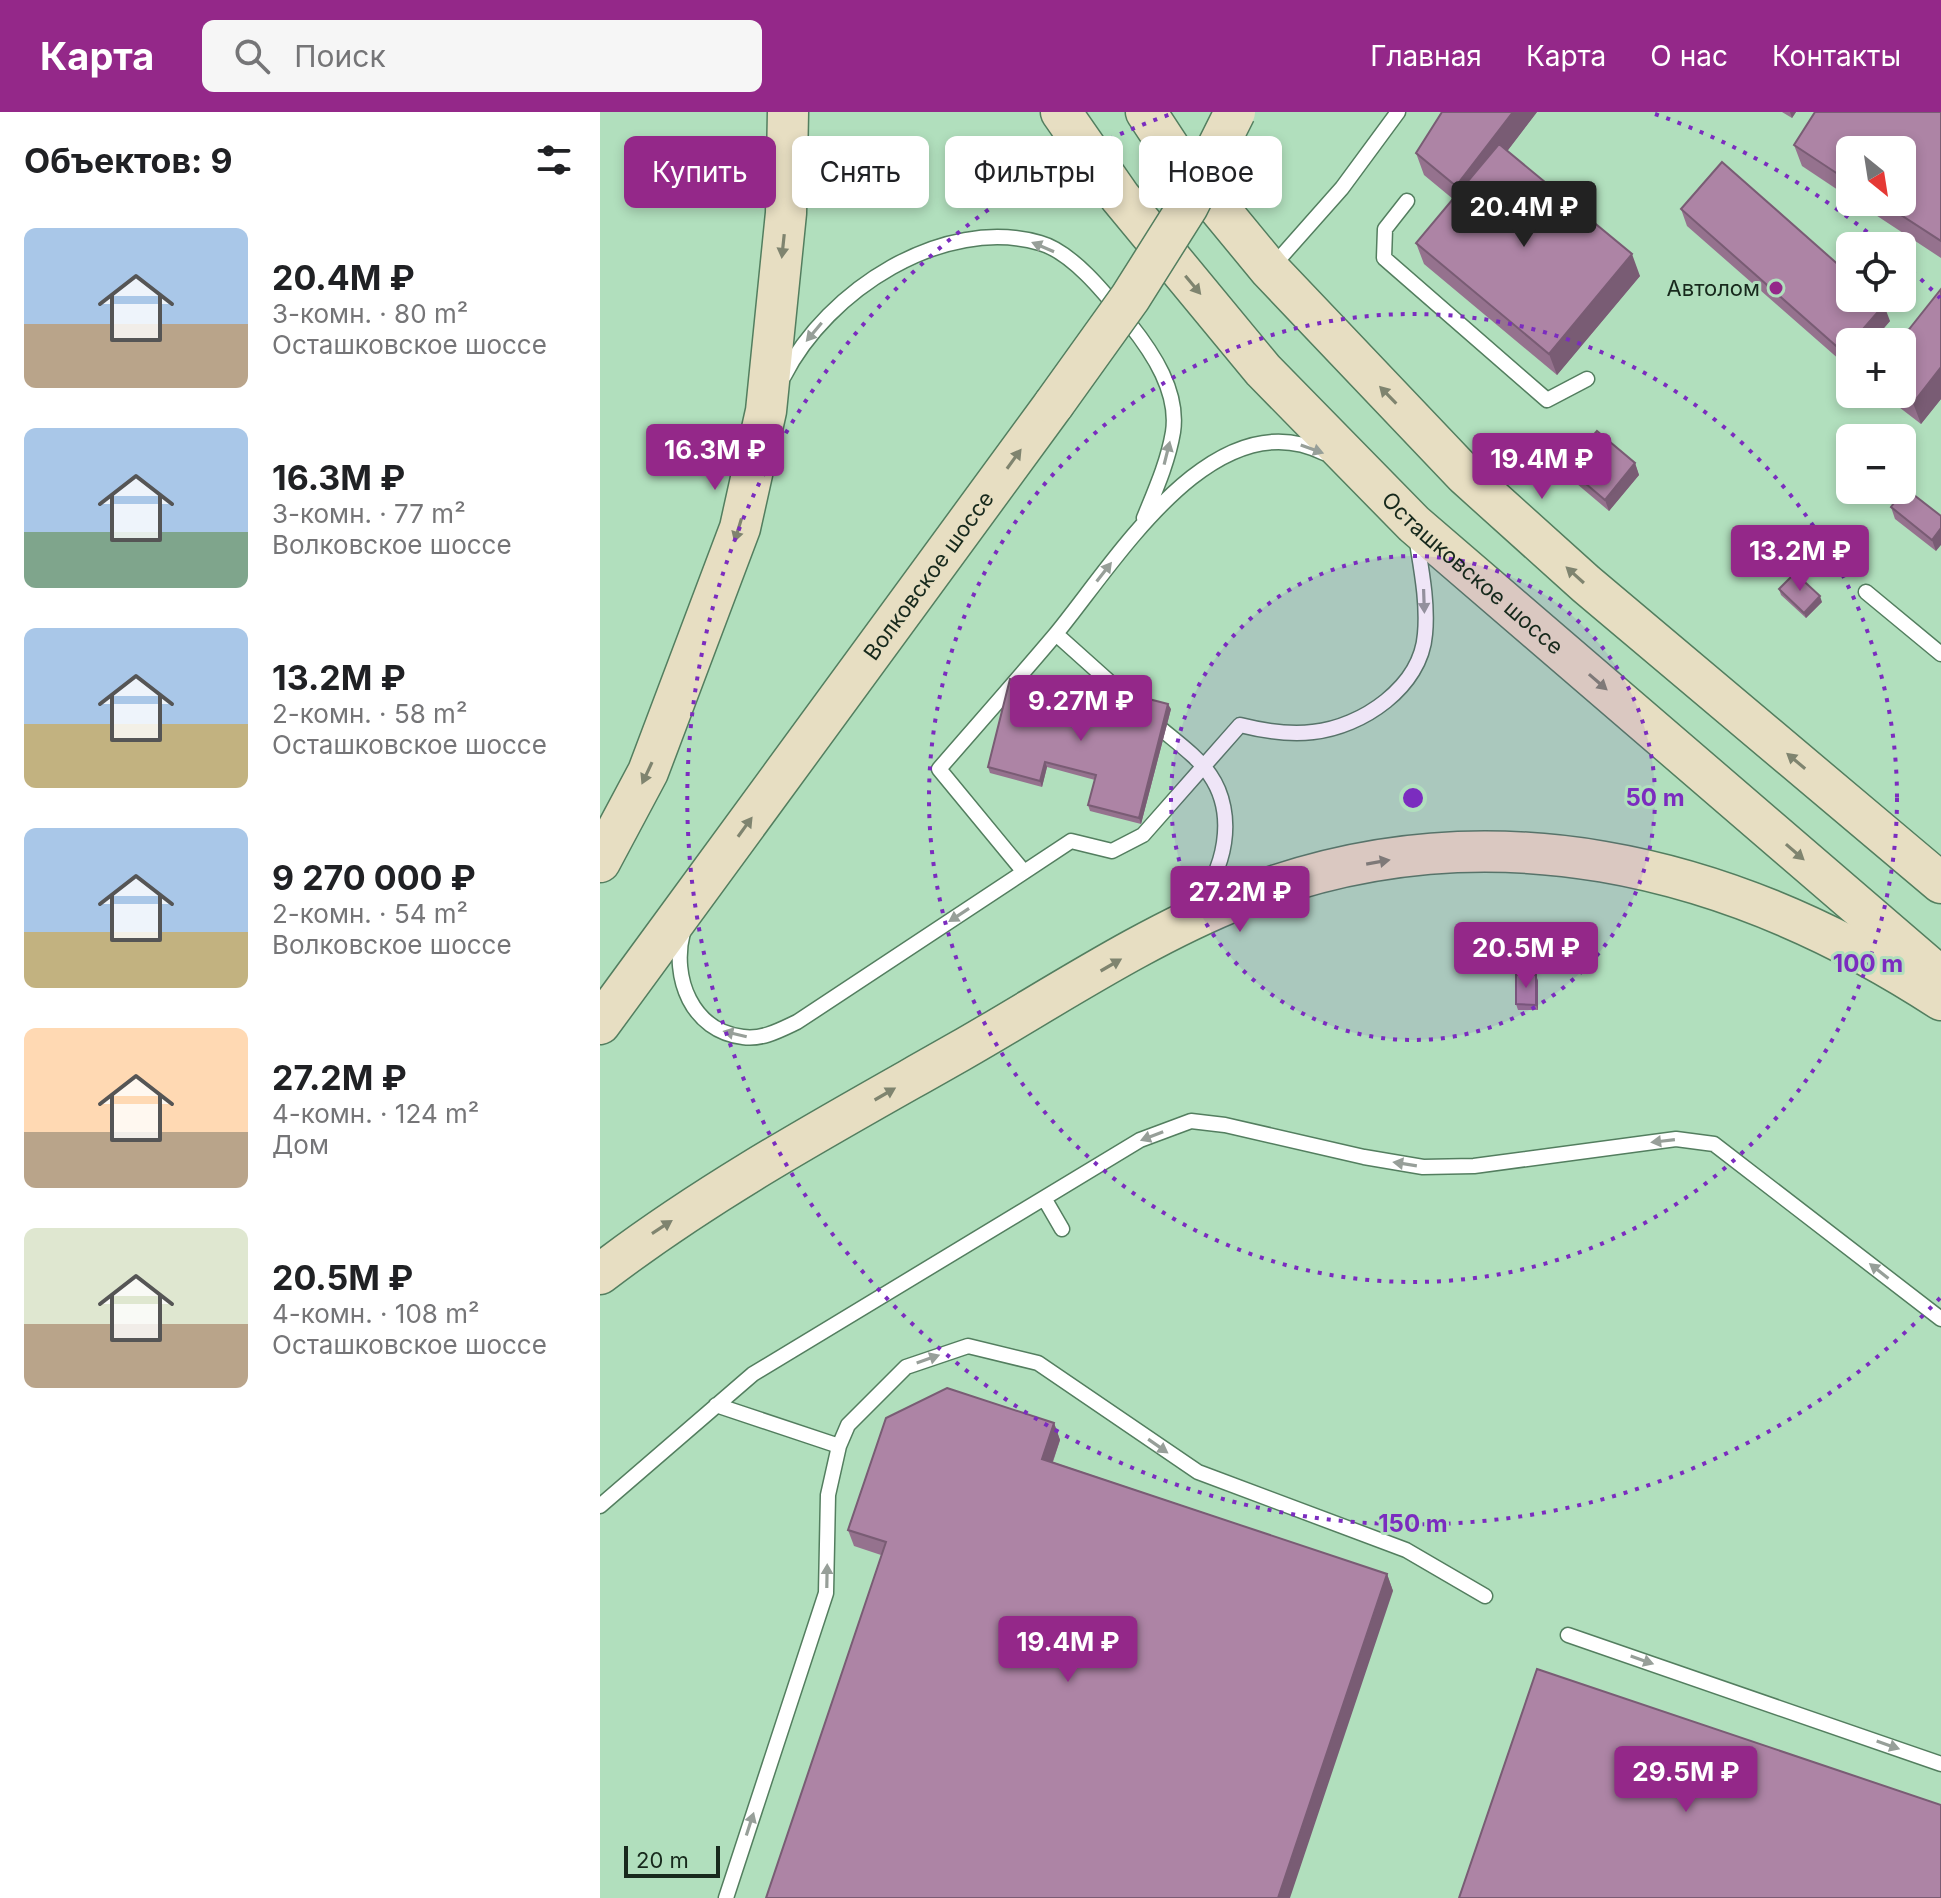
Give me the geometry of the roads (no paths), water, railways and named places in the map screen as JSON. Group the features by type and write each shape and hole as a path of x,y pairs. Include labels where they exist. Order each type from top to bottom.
{"main road":[{"path":"600,862 648,772 740,528 766,411 786,213 788,112"},
{"name":"Осташковское шоссе","path":"1061,112 1120,197 1263,370 1414,524 1941,978"},
{"path":"1146,112 1171,150 1270,270 1465,475 1586,584 1941,883"},
{"name":"Волковское шоссе","path":"600,1024 1130,298 1188,206 1235,112"},
{"path":"600,1274 651,1235 744,1175 1158,938 1241,898 1329,871 1419,855 1521,850 1624,864 1713,887 1795,919 1893,969 1941,1000"}],"lane":[{"path":"1270,270 1342,188 1398,112"},
{"path":"1407,201 1385,229 1384,258 1547,400 1587,379"},
{"path":"766,411 793,358 826,317 866,283 923,253 983,235 1042,243 1093,278 1166,376 1173,430 1163,471 1141,526"},
{"path":"1024,872 939,769 1056,634 1141,526 1183,485 1227,455 1263,440 1308,445 1363,473"},
{"path":"699,890 682,936 679,965 686,995 700,1017 722,1032 745,1038 771,1034 797,1022 1071,841 1112,851 1143,835 1240,725 1266,731 1314,732 1354,722 1391,698 1413,670 1426,636 1414,524"},
{"path":"1866,592 1941,654"},
{"path":"1056,634 1210,773 1226,808 1223,852 1206,893 1158,938"},
{"path":"600,1506 753,1374 1140,1140 1191,1121 1423,1167 1474,1166 1676,1139 1714,1144 1941,1319"},
{"path":"1044,1198 1062,1229"},
{"path":"726,1898 826,1593 828,1495 839,1446 848,1425 906,1367 968,1346 1038,1363 1198,1472 1406,1550 1485,1596"},
{"path":"716,1405 839,1446"},
{"path":"1568,1635 1941,1764"}],"place":[{"name":"Автолом","path":"1776,288"}]}
